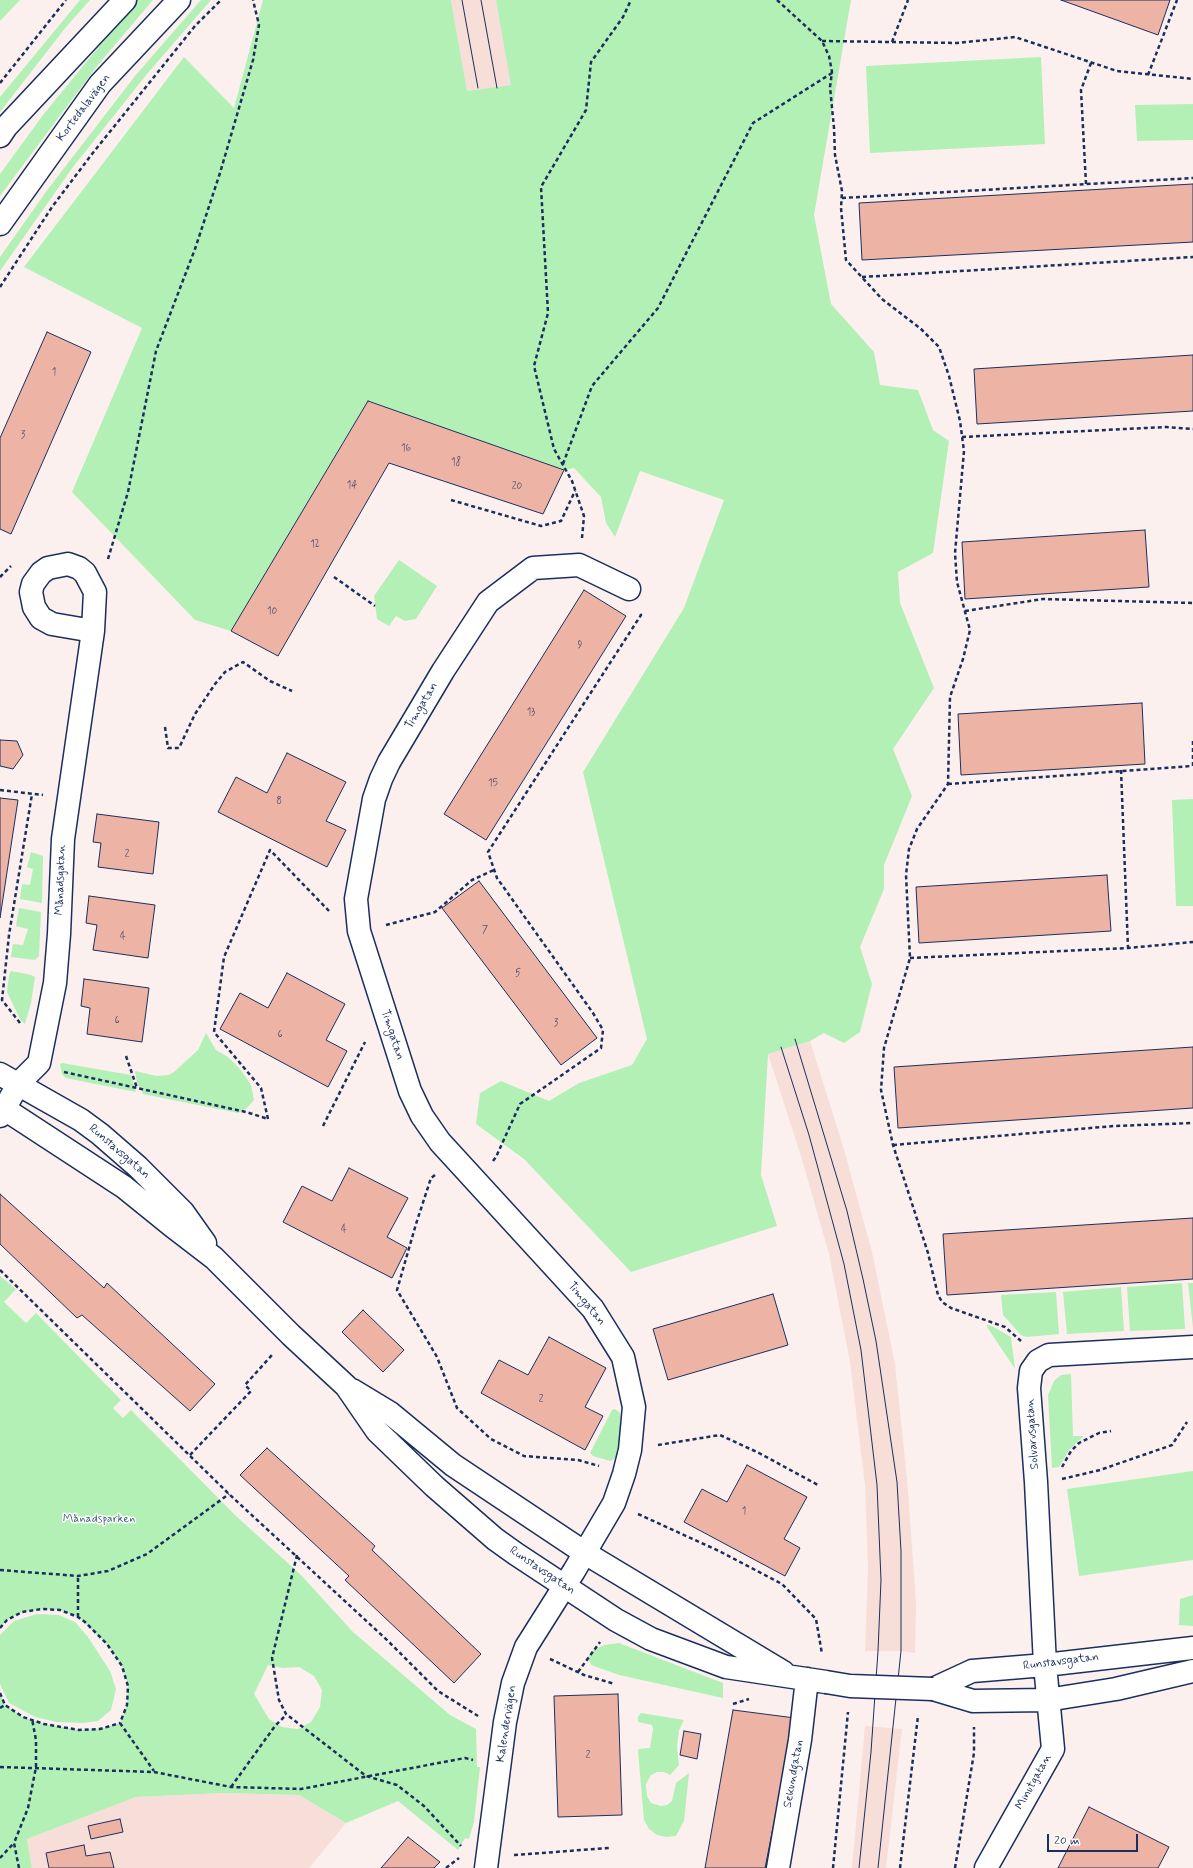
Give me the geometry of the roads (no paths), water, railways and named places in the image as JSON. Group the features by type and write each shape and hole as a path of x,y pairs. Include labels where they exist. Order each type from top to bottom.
{"street":[{"path":"0,136 6,127 125,0"},
{"name":"Kortedalavägen","path":"0,224 100,84 179,0"},
{"name":"Månadsgatan","path":"9,1079 40,1058 54,983 59,934 63,839 93,631 95,592 85,573 79,568 68,564 48,568 33,584 31,592 36,613 46,622 93,631"},
{"name":"Timgatan","path":"574,1570 614,1503 630,1450 634,1407 623,1357 593,1309 440,1142 427,1123 410,1092 359,931 356,899 376,792 389,762 443,671 488,602 533,568 579,565 628,589"},
{"path":"1,1110 9,1079"},
{"name":"Runstavsgatan","path":"9,1079 81,1120 138,1167 183,1212 214,1258"},
{"name":"Runstavsgatan","path":"1,1110 124,1187 170,1226 214,1258 291,1335 346,1386 390,1412 574,1570 616,1620 651,1639 726,1667 850,1686 927,1689 973,1701 1048,1700 1116,1689 1193,1671"},
{"name":"Solvarvsgatan","path":"1045,1665 1036,1482 1029,1388 1031,1372 1038,1362 1049,1355 1193,1347"},
{"name":"Runstavsgatan","path":"346,1386 376,1431 434,1486 495,1539 574,1570 807,1679"},
{"name":"Kalendervägen","path":"487,1862 505,1722 513,1684 526,1648 574,1570"},
{"name":"Runstavsgatan","path":"927,1689 972,1671 1045,1665 1193,1648"},
{"name":"Minutgatan","path":"986,1868 1053,1749 1045,1665"},
{"name":"Sekundgatan","path":"778,1868 800,1740 807,1679"}],"tram line":[{"path":"462,0 478,88"},
{"path":"481,0 497,88"},
{"path":"795,1039 847,1211 863,1279 876,1341 897,1482 901,1551 901,1651 878,1868"},
{"path":"781,1047 809,1135 844,1264 861,1350 877,1485 881,1580 878,1651 871,1752 859,1868"}],"park label":[{"name":"Månadsparken","path":"99,1519"}]}
